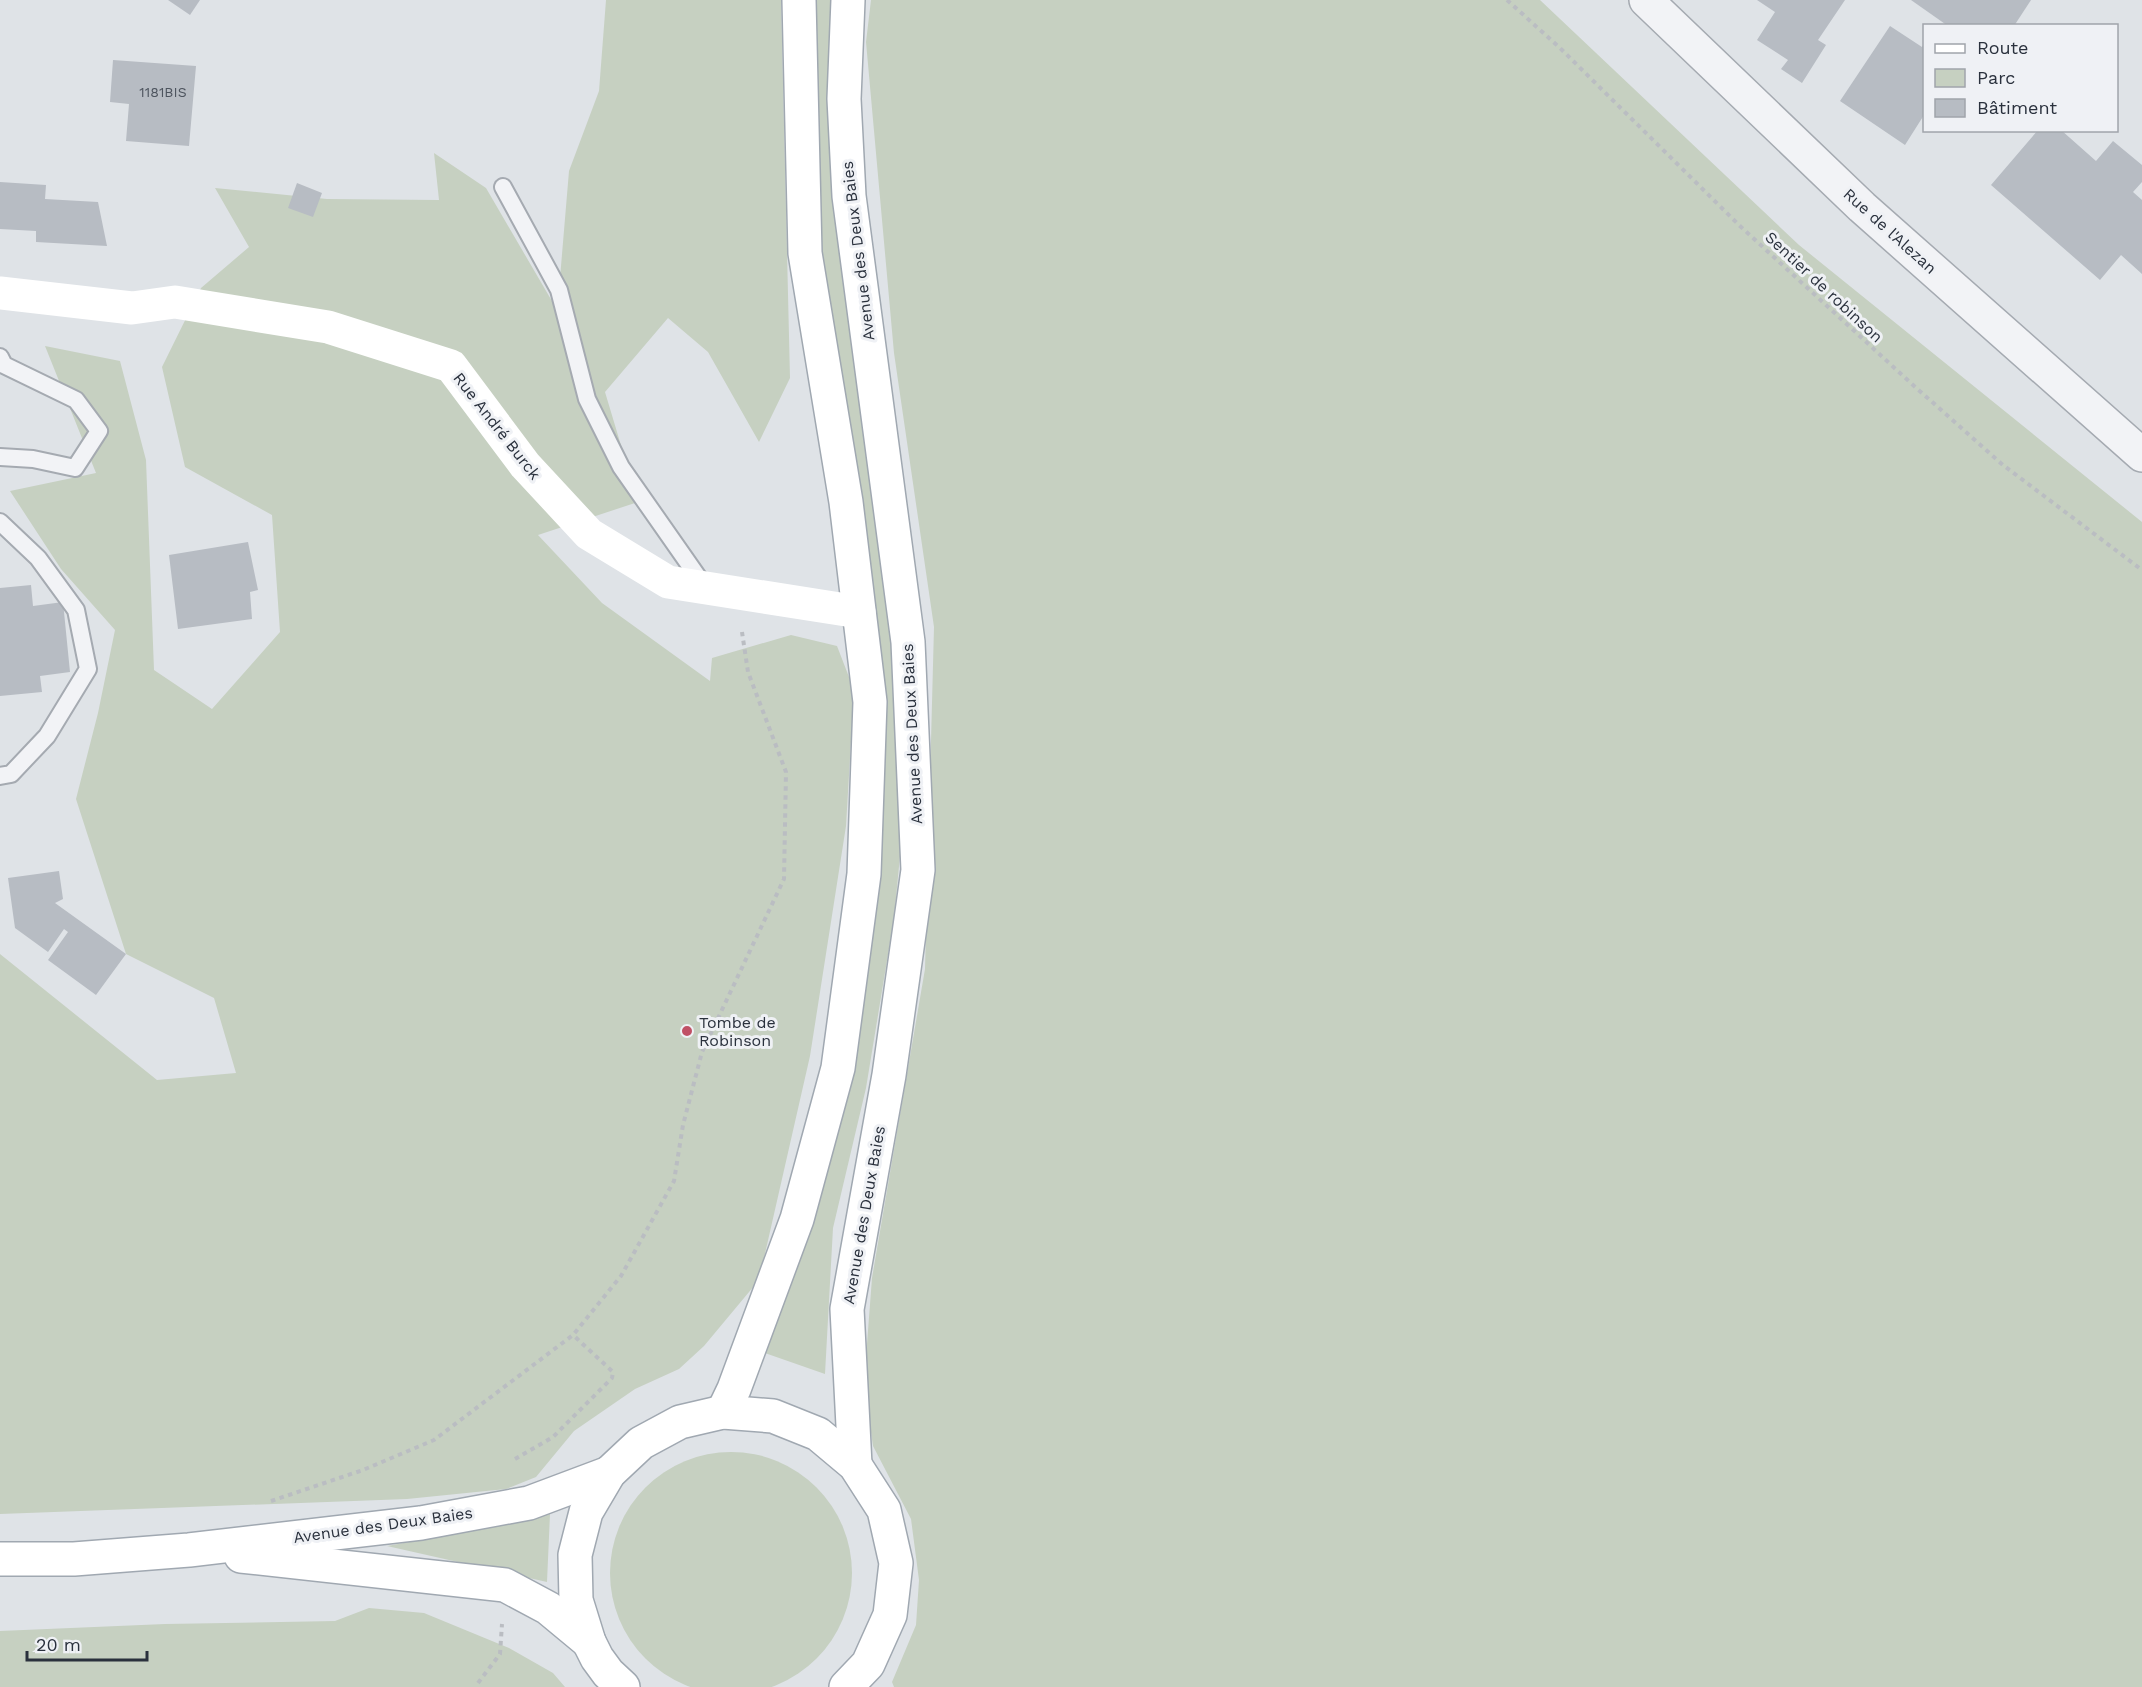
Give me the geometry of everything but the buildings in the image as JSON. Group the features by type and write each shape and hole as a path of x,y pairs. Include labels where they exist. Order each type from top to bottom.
{"main road":[{"path":"723,1412 734,1389 797,1219 838,1068 864,874 870,702 846,502 805,253 799,0"},
{"name":"Avenue des Deux Baies","path":"848,0 844,99 849,196 908,642 918,870 889,1075 847,1310 855,1465"},
{"name":"Rue André Burck","path":"0,293 132,308 174,302 328,327 451,366 525,465 589,534 668,582 859,612"},
{"path":"612,1682 589,1642 576,1600 575,1555 586,1512 609,1473 641,1443 680,1422 723,1412 773,1416 818,1434 855,1465 884,1510 896,1563 890,1615 863,1679"},
{"name":"Avenue des Deux Baies","path":"0,1559 74,1559 189,1550 421,1523 529,1503 609,1473"},
{"name":"Avenue des Deux Baies","path":"189,1550 505,1585 548,1608 589,1642"}],"street":[{"name":"Rue de l'Alezan","path":"1646,0 1862,207 2142,455"}],"lane":[{"path":"503,187 559,290 587,399 621,467 721,590"},
{"path":"0,357 4,365 76,400 99,431 75,468 33,459 0,458"},
{"path":"0,522 38,558 76,610 88,669 47,736 11,774 0,776"}],"path":[{"name":"Sentier de robinson","path":"1507,0 1560,48 1740,226 1921,392 2003,465 2142,570"},
{"path":"261,1504 363,1470 434,1440 573,1335 621,1276 674,1181 682,1125 702,1052 784,879 786,772 748,672 721,590"},
{"path":"514,1459 553,1437 612,1378 613,1372 573,1335"},
{"path":"478,1683 500,1654 503,1615"}],"green space":[{"path":"606,0 781,0 790,378 759,442 708,352 668,318 605,392 638,502 538,535 602,603 710,681 712,658 791,635 837,646 854,690 846,826 810,1056 759,1280 704,1346 679,1369 635,1389 574,1431 536,1477 506,1489 407,1499 0,1514 0,954 157,1080 236,1073 214,998 126,954 76,799 98,713 115,630 61,569 10,491 96,473 45,346 120,361 146,460 154,670 212,709 280,632 272,515 185,467 162,367 201,288 249,247 215,188 327,199 439,200 434,153 486,188 563,320 559,290 569,171 599,91"},
{"path":"812,0 836,0 907,784 894,918 866,1088 833,1228 825,1374 762,1352 883,789 822,262"},
{"path":"871,0 1540,0 1799,245 2142,522 2142,1687 894,1687 892,1682 916,1625 919,1580 911,1519 873,1446 864,1383 872,1278 925,969 934,627 894,353 866,42"},
{"path":"731,1452 755,1454 788,1466 808,1480 824,1496 838,1516 847,1538 851,1561 850,1597 838,1630 824,1650 808,1666 788,1680 769,1688 693,1688 674,1680 654,1666 638,1650 624,1630 612,1597 610,1573 612,1549 624,1516 638,1496 654,1480 674,1466 707,1454"},
{"path":"550,1514 547,1582 387,1546 510,1524"},
{"path":"369,1608 424,1613 509,1648 553,1673 565,1687 0,1687 0,1631 165,1624 335,1621"}],"place":[{"name":"Tombe de Robinson","path":"687,1031"}]}
